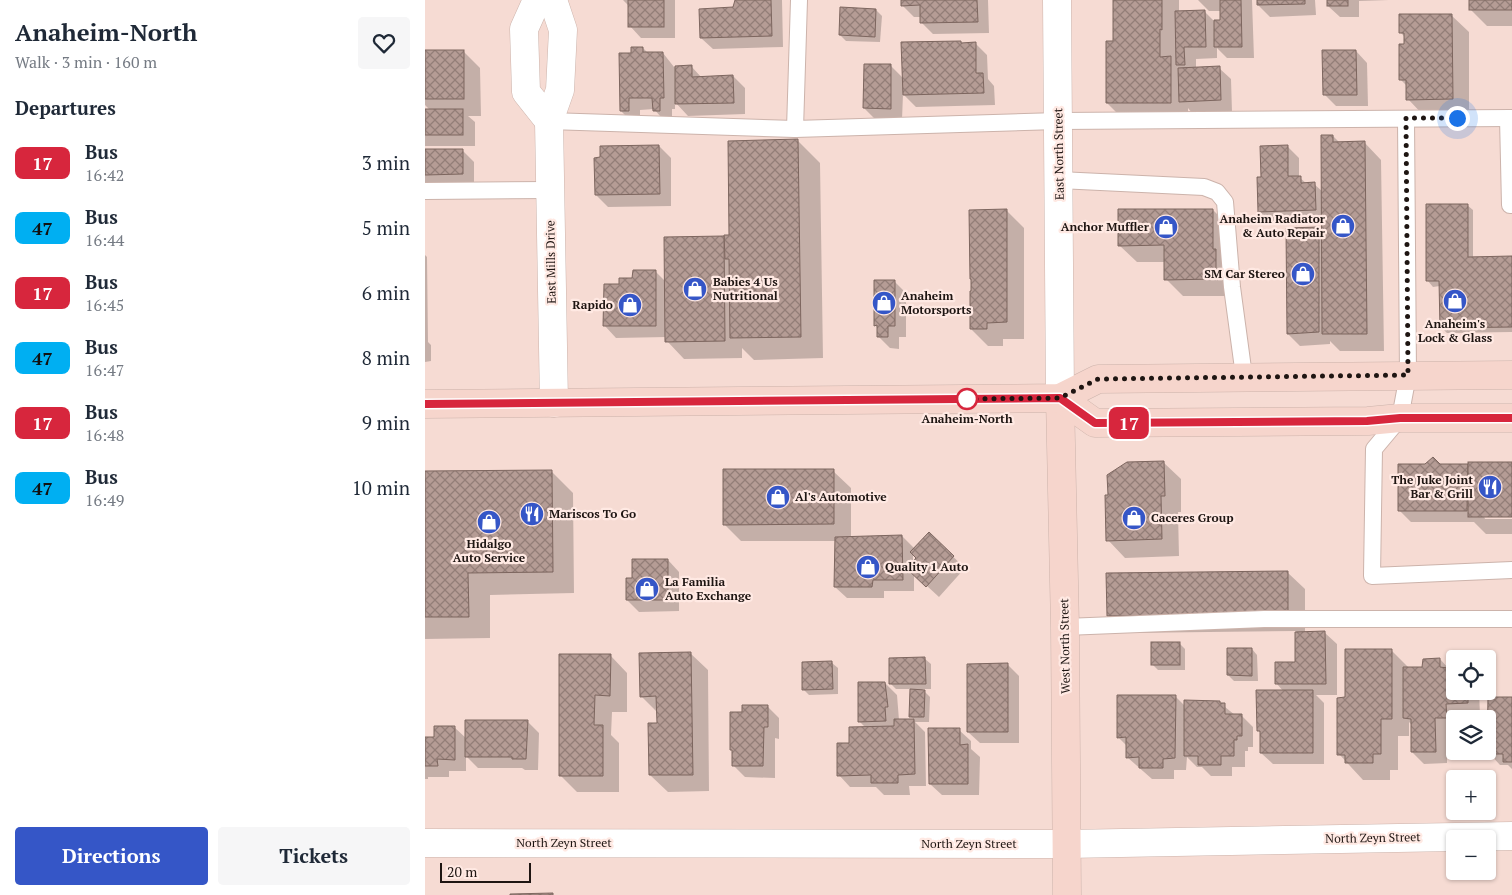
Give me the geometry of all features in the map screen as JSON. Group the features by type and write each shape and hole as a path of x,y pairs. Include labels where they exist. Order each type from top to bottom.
{"main road":[{"path":"425,404 1060,398 1098,379 1512,374"},
{"path":"1060,398 1095,423 1512,418"},
{"name":"West North Street","path":"1060,398 1065,627 1067,895"}],"street":[{"path":"537,0 524,29 526,92 549,121"},
{"name":"East Mills Drive","path":"553,0 563,30 561,90 549,121 554,404"},
{"name":"East North Street","path":"1057,0 1060,398"},
{"name":"North Zeyn Street","path":"425,843 1067,844 1512,836"}],"lane":[{"path":"795,129 799,0"},
{"path":"1406,118 1408,375 1400,418 1374,449 1372,576 1512,570"},
{"path":"549,121 795,129 1059,122 1510,118 1510,205 1512,205"},
{"path":"1059,180 1204,187 1217,192 1225,202 1232,287 1244,376"},
{"path":"425,191 550,190"},
{"path":"1065,627 1264,619 1512,619"}],"building":[{"path":"628,0 664,0 664,27 628,27"},
{"path":"735,0 771,0 772,36 700,38 699,9 733,7"},
{"path":"901,0 977,0 978,22 920,23 920,5 901,6"},
{"path":"1113,0 1162,0 1160,57 1171,56 1171,103 1106,103 1106,41 1113,41"},
{"path":"1220,0 1241,0 1242,47 1214,47 1214,20 1220,20"},
{"path":"1257,0 1305,0 1305,4 1257,5"},
{"path":"1327,0 1348,0 1348,6 1327,6"},
{"path":"1469,0 1512,0 1512,10 1469,10"},
{"path":"840,7 876,9 875,37 839,35"},
{"path":"1205,10 1206,47 1184,47 1185,65 1176,65 1175,11"},
{"path":"1399,14 1452,14 1453,99 1406,100 1406,80 1399,80 1399,44 1404,44 1404,33 1399,33"},
{"path":"961,41 961,43 976,42 976,73 983,73 984,93 903,95 901,42"},
{"path":"631,47 643,47 643,52 663,52 664,98 660,98 660,111 653,111 652,98 629,98 629,111 620,111 619,53 631,53"},
{"path":"425,50 464,50 464,99 425,99"},
{"path":"1322,50 1356,50 1357,95 1323,95"},
{"path":"864,64 891,64 891,109 863,108"},
{"path":"692,65 692,77 733,75 734,103 675,104 675,66"},
{"path":"1220,66 1221,100 1179,102 1178,68"},
{"path":"425,109 463,109 463,135 425,135"},
{"name":"Anaheim Radiator & Auto Repair","path":"1321,135 1333,135 1333,142 1365,141 1367,334 1322,334"},
{"path":"798,139 801,337 730,338 729,259 725,259 724,235 729,235 728,141"},
{"path":"659,145 660,194 595,195 594,158 600,157 600,146"},
{"path":"1288,145 1288,176 1301,176 1301,183 1315,182 1316,210 1258,212 1257,177 1261,177 1260,146"},
{"path":"425,149 463,149 463,174 425,175"},
{"path":"1426,204 1468,204 1468,257 1512,256 1512,327 1440,328 1439,281 1426,281"},
{"path":"1007,209 1007,322 987,323 987,329 970,329 969,210"},
{"name":"Anchor Muffler","path":"1118,209 1213,209 1213,249 1216,249 1216,279 1164,280 1164,245 1118,246"},
{"name":"SM Car Stereo","path":"1319,227 1319,332 1287,334 1286,228"},
{"name":"Babies 4 Us Nutritional","path":"724,236 725,341 665,342 664,237"},
{"name":"Rapido","path":"633,270 656,270 656,326 603,326 604,284 619,284 619,278 632,278"},
{"name":"Anaheim Motorsports","path":"874,280 895,280 895,326 888,326 888,337 877,337 877,325 874,326"},
{"path":"1433,457 1440,464 1468,464 1467,511 1398,511 1398,464 1425,464"},
{"name":"Caceres Group","path":"1164,461 1165,496 1161,496 1162,539 1106,541 1105,495 1108,495 1107,475 1127,462"},
{"name":"The Juke Joint Bar & Grill","path":"1468,462 1512,462 1512,517 1468,517"},
{"name":"Al's Automotive","path":"723,469 834,469 834,524 723,525"},
{"name":"Hidalgo Auto Service","path":"552,470 553,572 468,573 469,617 425,617 425,471"},
{"path":"929,532 954,556 926,587 906,568 916,558 910,552"},
{"name":"Quality 1 Auto","path":"902,535 903,580 873,580 872,587 834,587 835,537"},
{"name":"La Familia Auto Exchange","path":"632,559 668,559 668,600 626,600 626,578 632,578"},
{"path":"1288,571 1288,614 1107,616 1106,573"},
{"path":"1325,631 1326,684 1275,684 1275,662 1295,662 1295,632"},
{"path":"1151,642 1180,642 1180,665 1151,665"},
{"path":"1227,648 1252,648 1252,676 1227,675"},
{"path":"1345,649 1392,649 1392,719 1381,719 1381,754 1373,754 1373,763 1345,763 1345,755 1337,755 1337,698 1345,697"},
{"path":"691,652 693,775 649,775 648,723 657,723 656,696 640,697 639,653"},
{"path":"559,654 611,654 610,696 595,695 594,725 603,725 603,776 559,776"},
{"path":"925,657 926,684 889,684 889,658"},
{"path":"1440,658 1440,667 1446,668 1446,700 1468,700 1468,703 1446,704 1446,718 1435,718 1436,752 1411,752 1411,719 1403,718 1403,667 1422,667 1423,659"},
{"path":"832,661 833,689 802,690 802,662"},
{"path":"1008,663 1008,732 967,732 967,664"},
{"path":"858,682 885,682 888,707 885,707 886,721 858,722"},
{"path":"910,689 925,690 924,717 909,717"},
{"path":"1256,690 1313,690 1313,753 1260,753 1260,731 1257,731"},
{"path":"1117,695 1176,695 1175,758 1163,759 1163,768 1139,768 1139,757 1126,758 1126,737 1117,738"},
{"path":"1496,697 1512,697 1512,762 1503,762 1503,754 1496,754 1496,710 1488,710 1488,700 1496,700"},
{"path":"1184,700 1220,701 1220,703 1225,703 1225,714 1242,714 1242,736 1237,736 1237,740 1234,740 1234,756 1221,756 1221,765 1198,765 1198,756 1184,756"},
{"path":"742,705 768,705 768,727 764,727 763,766 732,766 730,712 742,712"},
{"path":"894,719 914,719 915,774 898,775 898,783 871,783 871,775 837,776 837,743 849,743 849,727 894,726"},
{"path":"465,720 528,720 526,759 512,759 512,757 465,757"},
{"path":"434,726 455,726 455,760 437,759 438,766 425,766 425,737 434,737"},
{"path":"928,728 960,728 960,745 968,744 968,784 929,784"},
{"path":"553,893 553,895 510,895 510,894"}],"bus line":[{"name":"17","path":"425,404 1060,398 1095,423 1512,418"}],"place":[{"name":"Anaheim Radiator & Auto Repair","path":"1343,226"},
{"name":"Anchor Muffler","path":"1166,227"},
{"name":"SM Car Stereo","path":"1303,274"},
{"name":"Babies 4 Us Nutritional","path":"695,289"},
{"name":"Anaheim's Lock & Glass","path":"1455,301"},
{"name":"Anaheim Motorsports","path":"884,303"},
{"name":"Rapido","path":"630,305"},
{"name":"Anaheim-North","path":"967,399"},
{"name":"The Juke Joint Bar & Grill","path":"1490,487"},
{"name":"Al's Automotive","path":"778,497"},
{"name":"Mariscos To Go","path":"532,514"},
{"name":"Caceres Group","path":"1134,518"},
{"name":"Hidalgo Auto Service","path":"489,522"},
{"name":"Quality 1 Auto","path":"868,567"},
{"name":"La Familia Auto Exchange","path":"647,589"}],"route":[{"path":"967,399 1060,398 1098,379 1408,375 1406,118 1457,118"}]}
